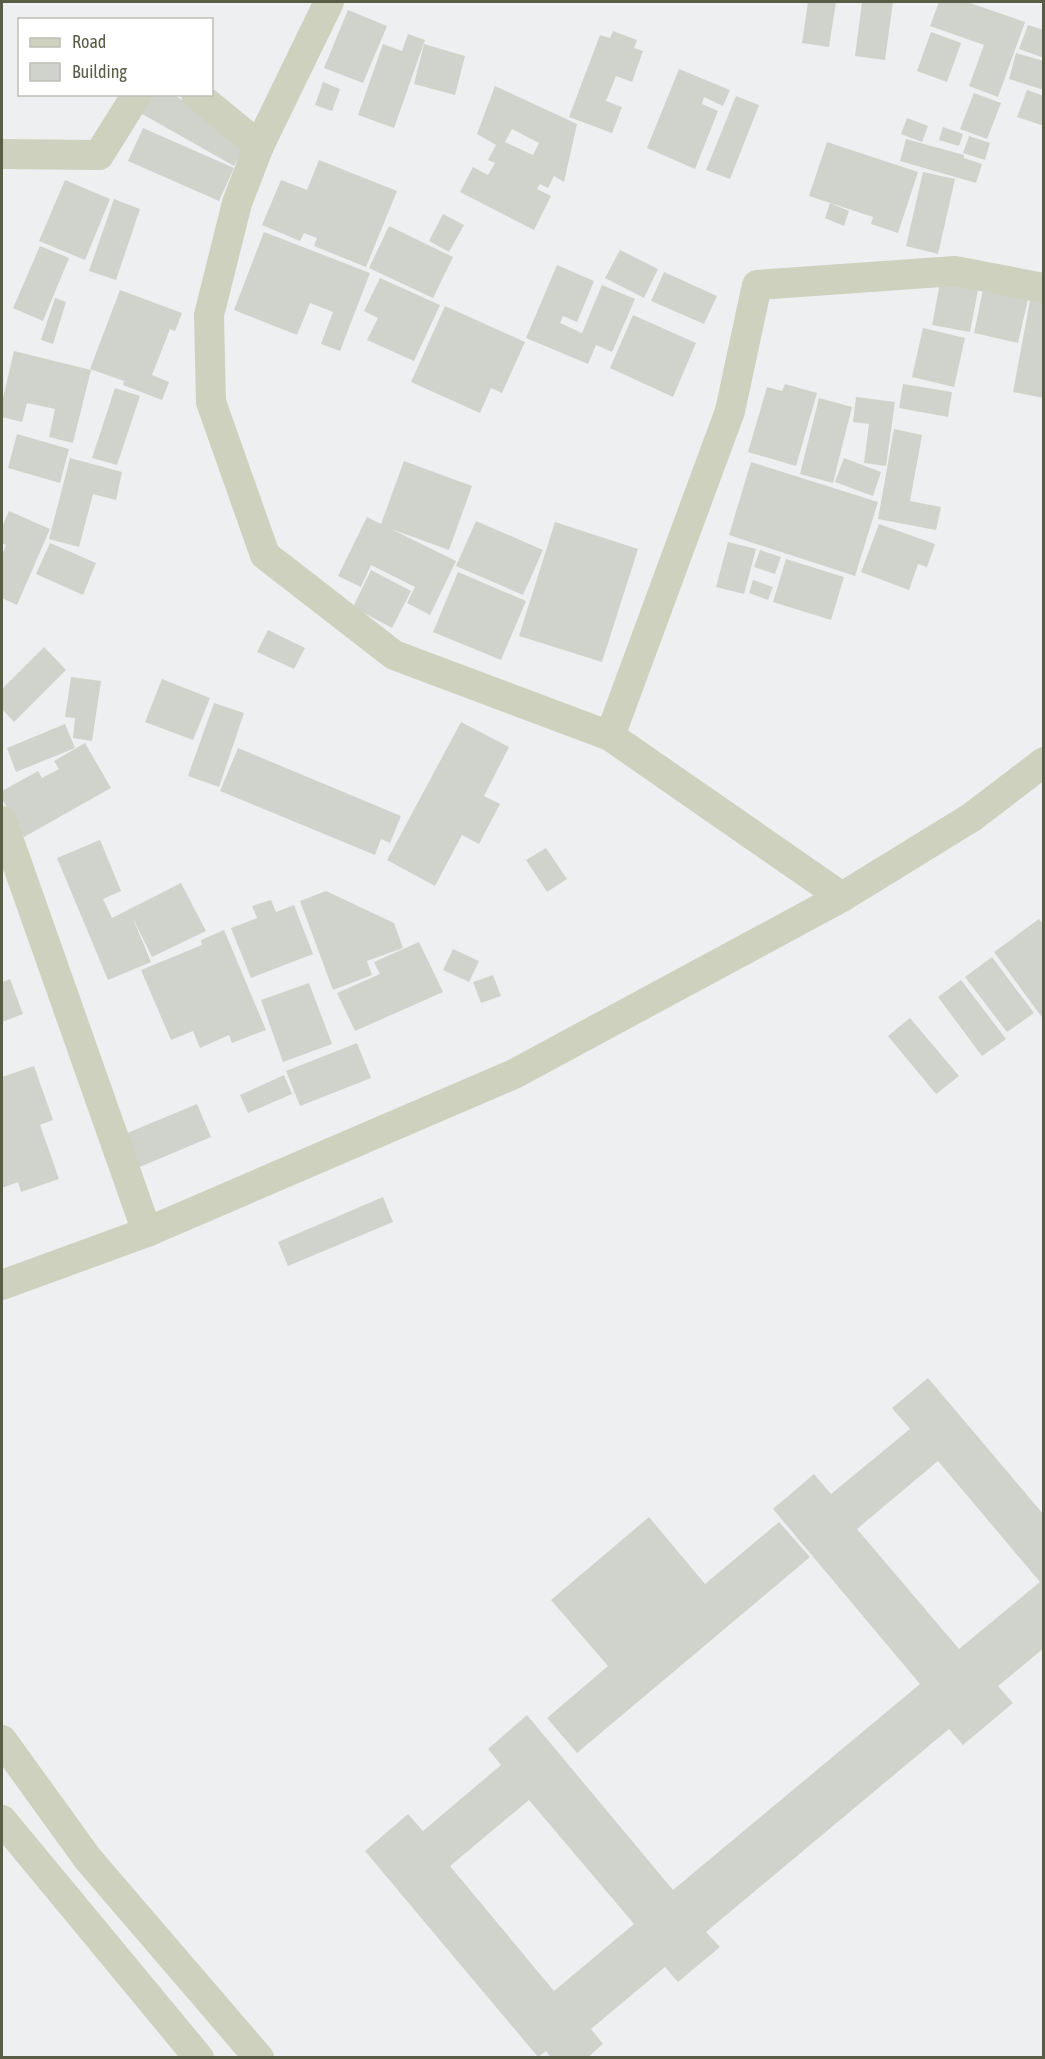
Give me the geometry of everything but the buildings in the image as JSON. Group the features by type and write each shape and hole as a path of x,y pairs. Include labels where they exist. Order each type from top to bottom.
{"street":[{"path":"329,2 259,146 237,202 209,315 211,402 265,555 394,655 610,736 842,897"},
{"path":"2,154 99,155 136,96"},
{"path":"198,96 259,146"},
{"path":"610,736 730,411 757,285 955,272 1044,288"},
{"path":"2,1285 147,1232 514,1074 842,897 972,817 1044,762"},
{"path":"2,820 147,1232"},
{"path":"2,1740 88,1858 259,2058"},
{"path":"2,1820 199,2058"}]}
